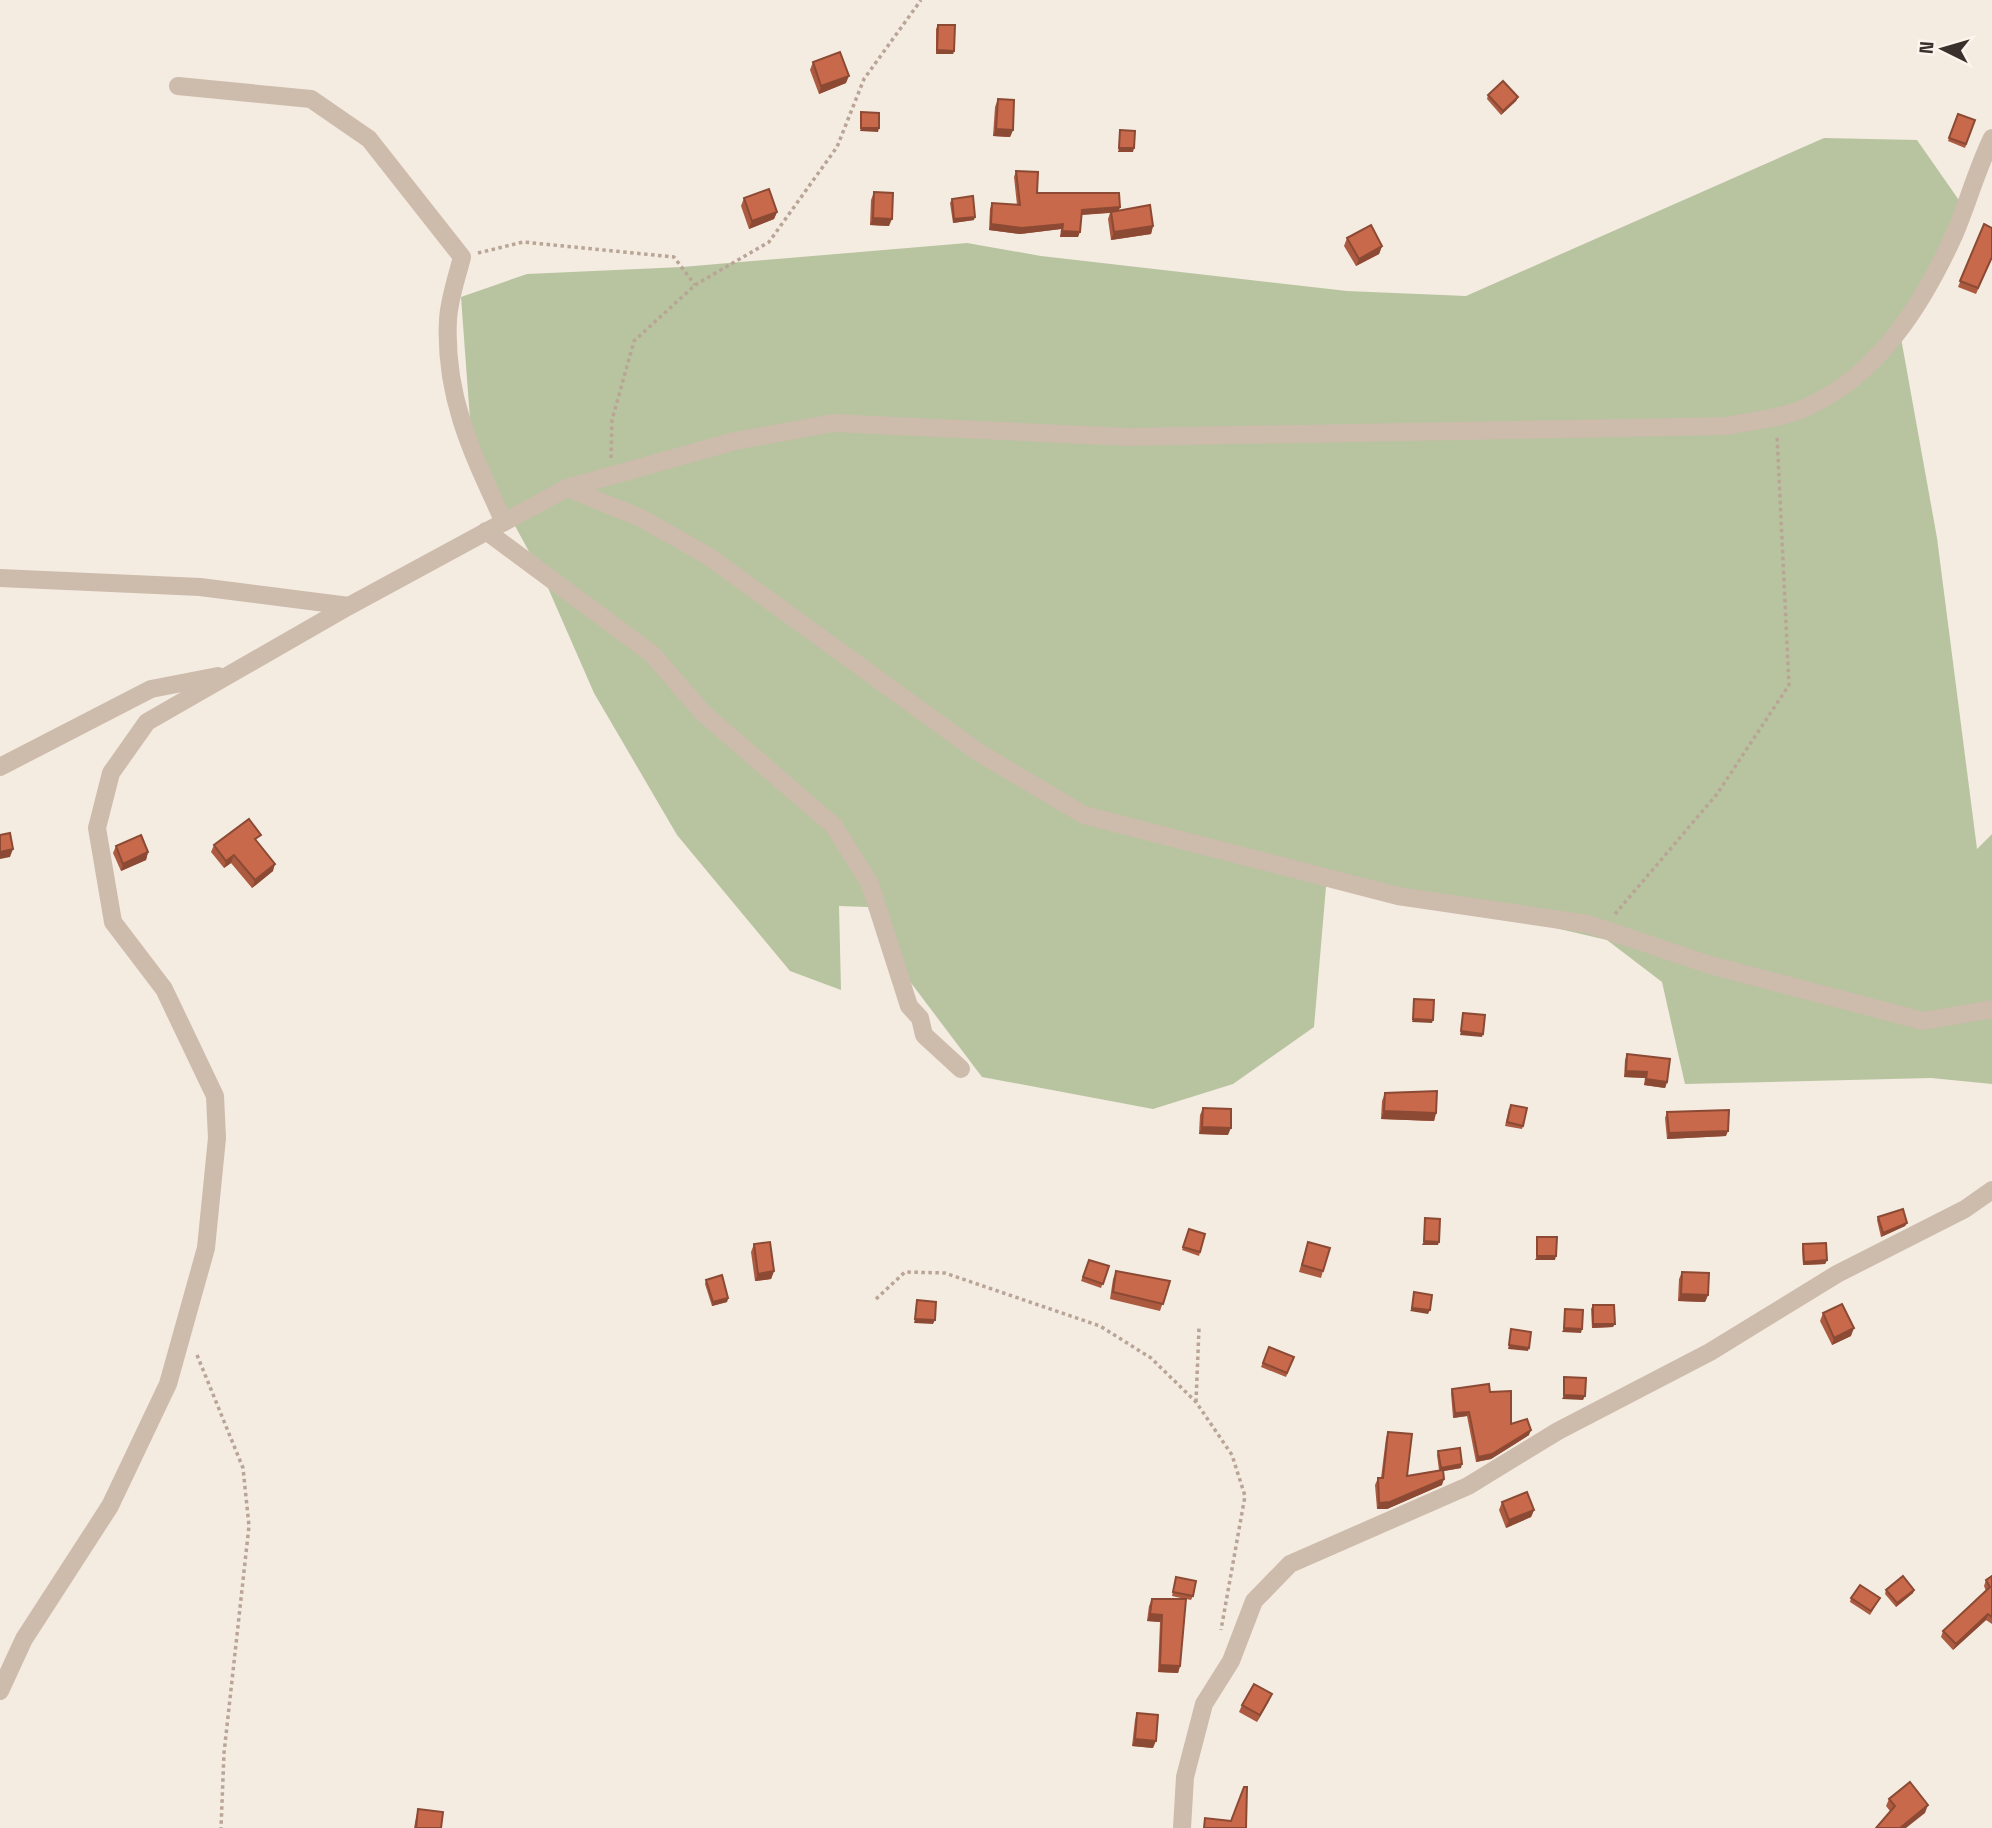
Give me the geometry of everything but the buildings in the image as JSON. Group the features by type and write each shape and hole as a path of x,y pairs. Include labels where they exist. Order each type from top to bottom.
{"street":[{"path":"178,86 311,99 369,139 462,257 448,317 447,361 463,433 504,522"},
{"path":"0,1691 24,1639 110,1506 168,1384 206,1248 217,1138 215,1096 164,989 114,922 97,828 111,773 147,722 349,606 567,488 735,441 833,423 1128,437 1727,426 1803,409 1846,387 1886,350 1934,274 1955,232 1992,138"},
{"path":"567,488 641,518 708,556 978,752 1084,815 1398,896 1601,929 1710,965 1923,1021 1992,1009"},
{"path":"486,531 652,654 703,713 834,826 870,884 909,1006 920,1018 924,1035 961,1069"},
{"path":"0,578 200,586 349,606"},
{"path":"0,767 151,689 233,673"},
{"path":"1182,1828 1185,1777 1204,1704 1231,1661 1254,1601 1290,1564 1468,1486 1558,1431 1710,1352 1838,1274 1965,1209 1992,1190"}],"path":[{"path":"611,476 612,420 634,341 695,285 769,242 836,147 864,79 922,0"},
{"path":"462,257 523,242 674,257 695,285"},
{"path":"1601,929 1717,794 1789,685 1776,415"},
{"path":"876,1300 905,1272 945,1273 1100,1326 1151,1357 1196,1402 1232,1455 1245,1496 1219,1637"},
{"path":"184,1326 243,1468 249,1526 224,1753 221,1828"},
{"path":"1196,1402 1199,1328"}],"green space":[{"path":"1824,138 1917,140 1970,216 1901,338 1937,538 1977,849 1992,834 1992,1084 1931,1078 1685,1084 1662,982 1607,940 1327,875 1314,1027 1233,1084 1153,1109 982,1077 896,963 868,907 839,906 841,990 790,971 677,835 594,693 545,581 472,447 461,297 527,274 682,267 967,243 1041,256 1347,291 1466,296"}]}
